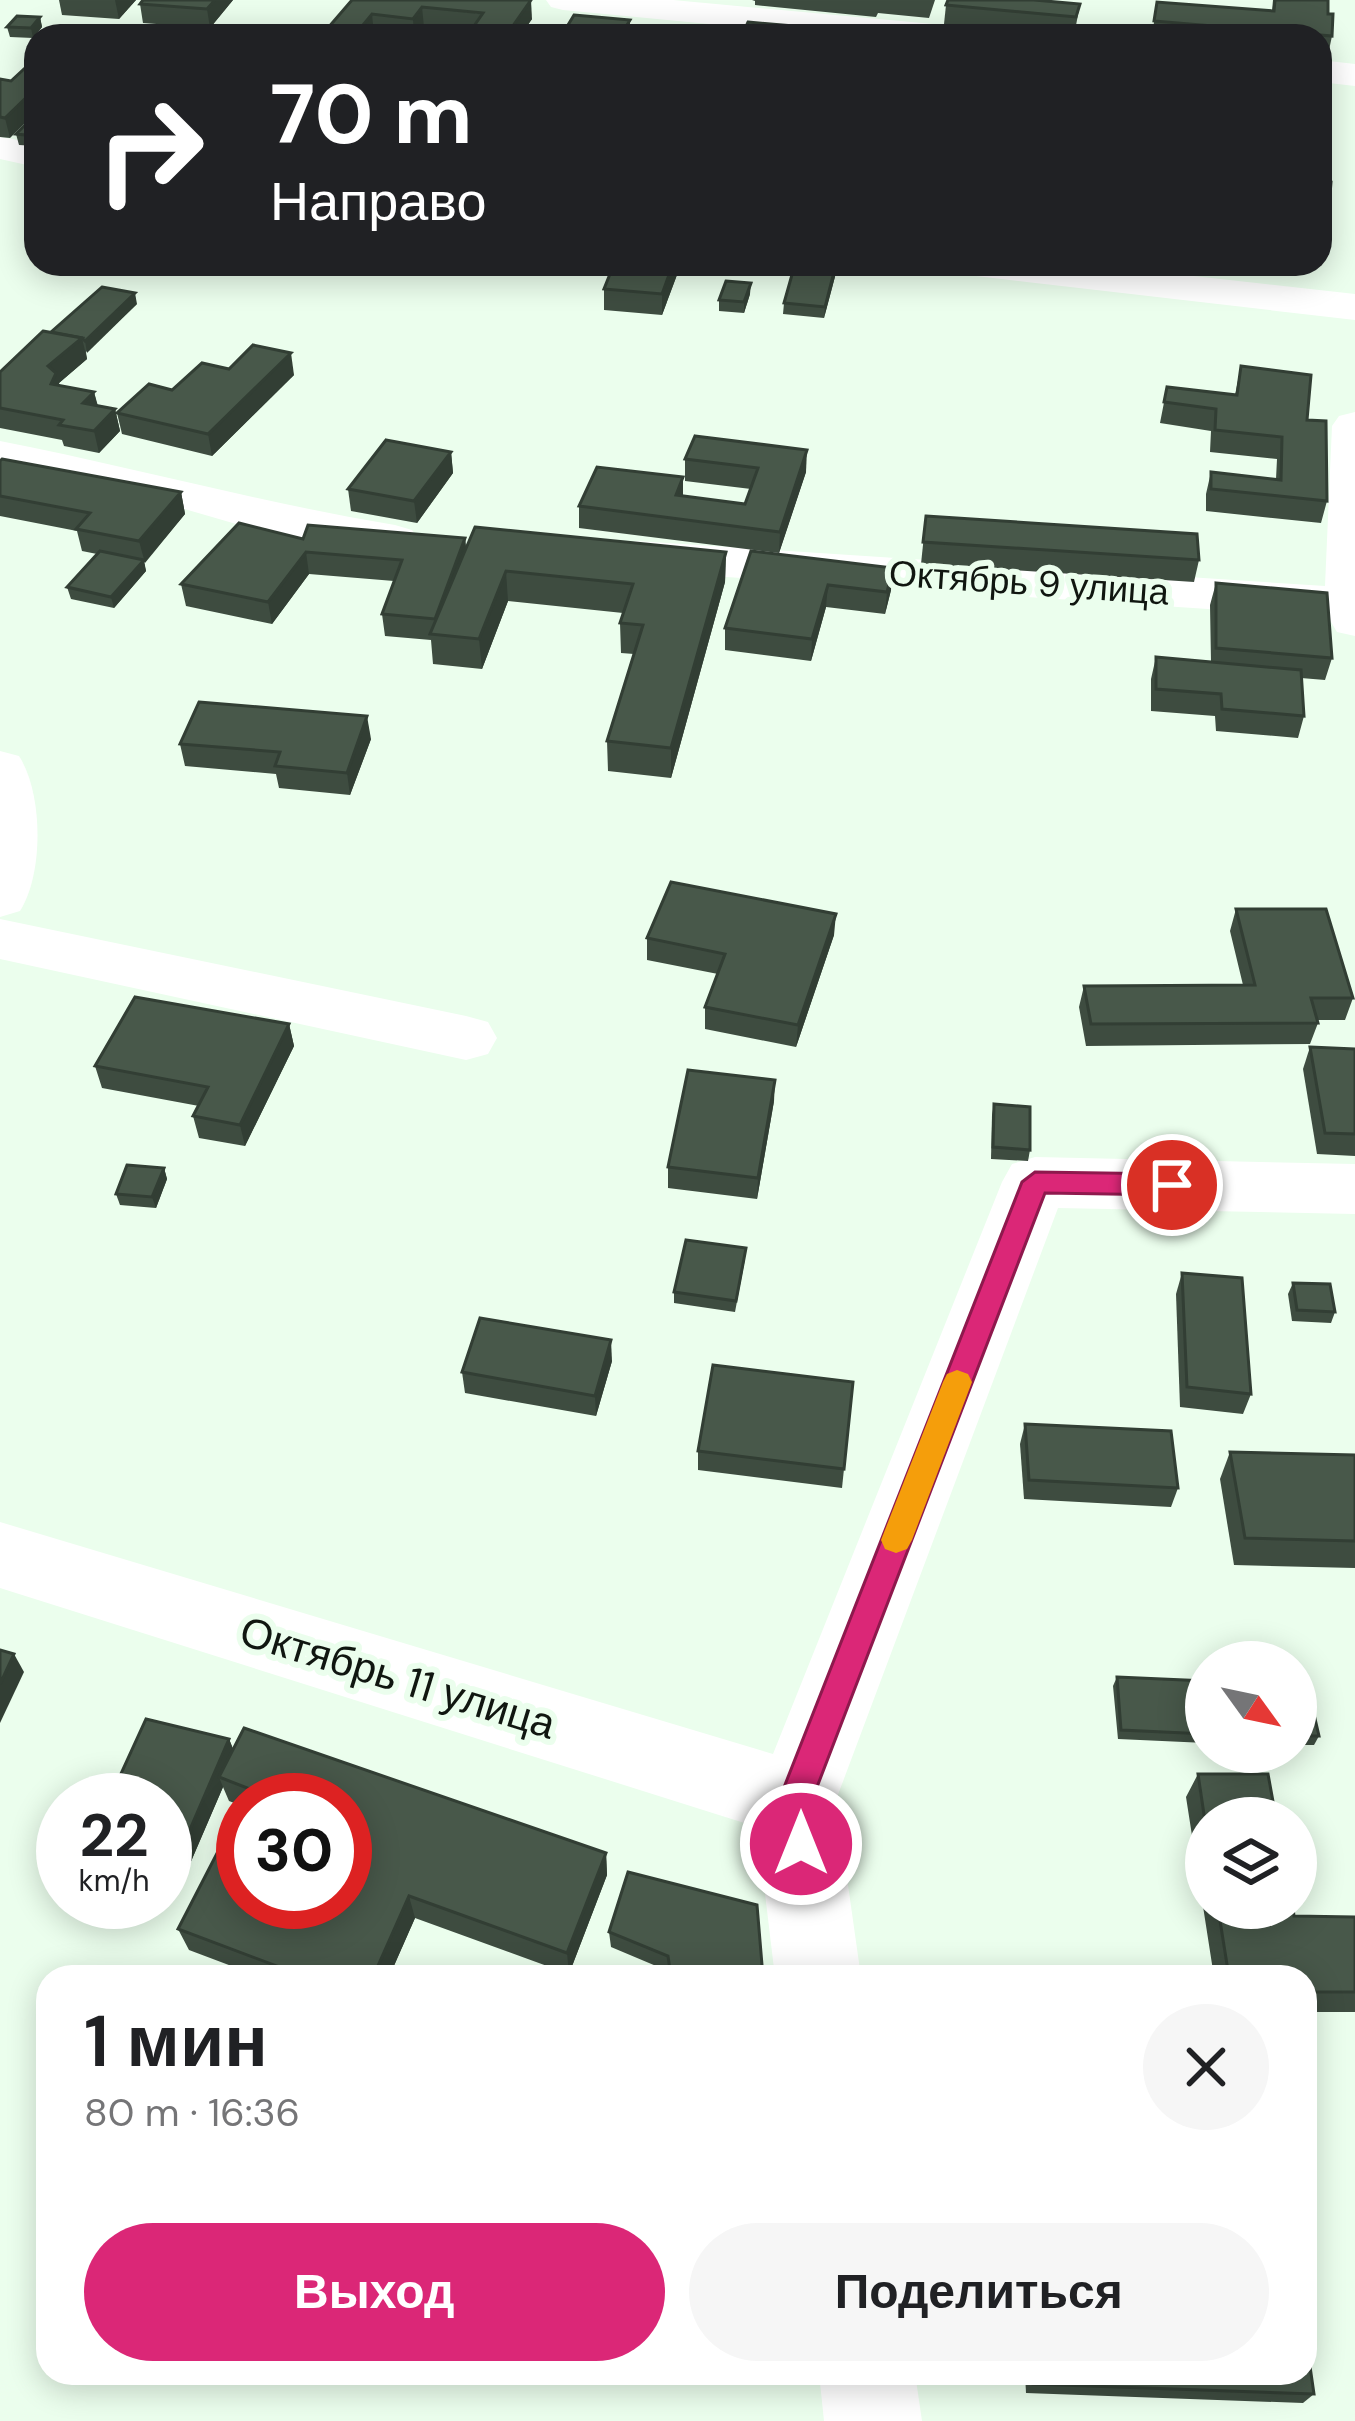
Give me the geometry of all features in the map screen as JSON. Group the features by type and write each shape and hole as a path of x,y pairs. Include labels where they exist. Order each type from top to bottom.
{"street":[{"path":"563,0 817,24"},
{"path":"1082,276 1355,307"},
{"path":"1352,612 1355,426"},
{"path":"0,455 151,484 257,517 380,538 451,543"},
{"name":"Октябрь 9 улица","path":"593,553 1352,612"},
{"path":"0,768 9,831 0,897"},
{"path":"0,939 466,1038"},
{"path":"817,1965 796,1800 1035,1182 1355,1189"},
{"name":"Октябрь 11 улица","path":"0,1555 796,1800"},
{"path":"868,2385 873,2421"}],"building":[{"path":"143,0 215,0 207,9 140,4"},
{"path":"352,0 531,0 514,24 475,24 483,13 422,7 413,19 372,14 364,24 331,24"},
{"path":"948,0 1080,4 1076,17 946,5"},
{"path":"1275,0 1328,0 1328,14 1333,14 1332,36 1332,24 1154,21 1157,2 1274,11"},
{"path":"574,15 630,20 628,24 569,24"},
{"path":"17,16 40,17 24,28 7,27"},
{"path":"24,69 24,100 5,118 0,117 0,79 11,81"},
{"path":"609,276 669,276 662,294 604,289"},
{"path":"792,276 833,276 825,307 784,303"},
{"path":"726,281 751,283 744,302 719,300"},
{"path":"102,287 135,293 85,341 51,332"},
{"path":"43,331 82,338 48,366 56,373 51,384 94,392 83,403 115,409 94,431 0,408 0,372"},
{"path":"253,345 291,353 208,434 117,413 149,384 172,390 202,363 229,369"},
{"path":"1241,366 1311,375 1307,420 1326,421 1327,501 1211,489 1211,472 1281,480 1282,437 1215,430 1216,409 1164,402 1167,387 1237,395"},
{"path":"695,436 807,450 780,532 579,506 597,467 683,477 676,495 745,504 758,468 685,459"},
{"path":"386,440 451,452 414,501 348,489"},
{"path":"2,459 181,492 139,541 76,529 90,513 0,496"},
{"path":"926,516 1197,534 1199,560 923,542"},
{"path":"239,523 303,539 308,525 465,538 435,619 382,614 402,560 306,552 268,602 181,584"},
{"path":"475,527 726,552 671,748 607,741 643,625 620,623 633,584 506,571 479,639 430,634"},
{"path":"100,551 144,560 111,597 67,587"},
{"path":"751,551 893,568 887,592 828,585 812,639 725,628"},
{"path":"1216,583 1327,593 1332,658 1216,648"},
{"path":"1156,657 1301,670 1304,716 1222,709 1221,694 1156,689"},
{"path":"199,702 367,716 347,773 275,766 280,752 180,744"},
{"path":"671,882 836,914 798,1025 705,1007 725,954 647,938"},
{"path":"1236,909 1326,909 1353,998 1311,998 1318,1023 1091,1024 1084,986 1255,985"},
{"path":"135,997 289,1024 240,1125 193,1116 208,1087 95,1066"},
{"path":"1310,1047 1355,1049 1355,1134 1325,1133"},
{"path":"688,1070 775,1080 758,1178 668,1167"},
{"path":"994,1104 1030,1107 1030,1150 993,1147"},
{"path":"127,1165 164,1168 152,1197 116,1194"},
{"path":"686,1240 746,1248 736,1301 674,1292"},
{"path":"1182,1273 1242,1278 1251,1394 1187,1387"},
{"path":"1293,1283 1330,1284 1335,1312 1297,1310"},
{"path":"480,1318 611,1340 595,1396 462,1372"},
{"path":"713,1365 853,1382 844,1469 698,1451"},
{"path":"1025,1424 1171,1431 1178,1488 1029,1480"},
{"path":"1230,1452 1355,1455 1355,1541 1245,1538"},
{"path":"0,1650 14,1654 0,1684"},
{"path":"1117,1677 1185,1680 1185,1733 1121,1730"},
{"path":"146,1719 229,1739 192,1825 192,1773 121,1773"},
{"path":"244,1728 606,1853 567,1953 409,1896 378,1965 274,1965 178,1929 192,1929 192,1902 216,1855 216,1929 372,1929 372,1773 221,1773"},
{"path":"1198,1774 1268,1774 1272,1797 1201,1797"},
{"path":"628,1872 757,1905 762,1965 669,1965 668,1956 609,1932"},
{"path":"1317,1916 1355,1917 1355,1992 1317,1992 1317,1965 1227,1965 1221,1929 1317,1929"},
{"path":"1061,2385 1313,2385 1314,2394"}],"slow traffic":[{"path":"896,1540 957,1382"}],"route":[{"path":"801,1844 796,1800 1035,1182 1172,1185"}]}
